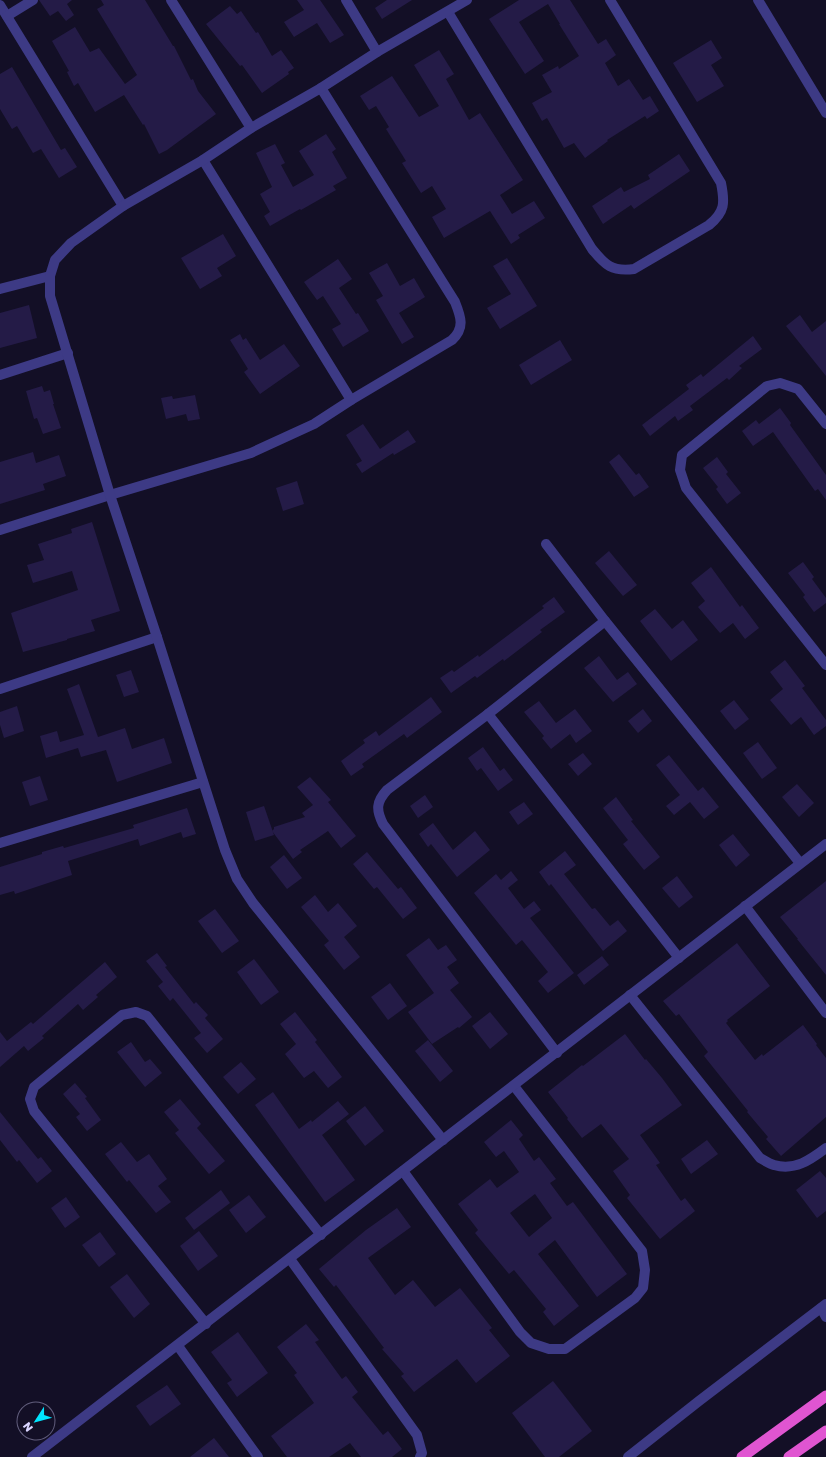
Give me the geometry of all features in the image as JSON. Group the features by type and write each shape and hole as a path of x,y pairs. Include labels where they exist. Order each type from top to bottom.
{"highway":[{"path":"742,1457 826,1396"},
{"path":"789,1457 826,1431"}],"street":[{"path":"6,16 33,0"},
{"path":"171,0 252,128"},
{"path":"346,0 377,52"},
{"path":"443,1140 253,904 238,879 225,850 158,637 110,495 50,296 50,276 55,260 71,243 123,206 203,160 252,128 321,88 377,52 468,0"},
{"path":"448,12 592,249 602,261 612,268 623,270 634,269 709,225 718,218 723,210 724,197 721,183 610,0"},
{"path":"758,0 826,113"},
{"path":"0,5 123,206"},
{"path":"0,530 251,453 314,424 351,400 452,340 459,334 461,325 460,314 455,302 321,88"},
{"path":"203,160 351,400"},
{"path":"0,289 50,276"},
{"path":"0,375 68,353"},
{"path":"826,424 798,388 780,383 767,386 682,455 680,470 686,488 826,665"},
{"path":"546,544 605,621 800,864"},
{"path":"557,1053 383,824 379,816 378,806 381,797 387,790 488,714 605,621"},
{"path":"0,689 158,637"},
{"path":"488,714 679,958"},
{"path":"0,843 203,782"},
{"path":"32,1457 178,1346 826,844"},
{"path":"745,906 826,1013"},
{"path":"630,995 760,1158 774,1165 789,1167 807,1162 826,1148"},
{"path":"206,1324 34,1110 30,1099 34,1087 122,1015 136,1012 146,1016 321,1235"},
{"path":"403,1171 520,1332 531,1343 549,1349 565,1349 635,1298 643,1288 645,1270 642,1251 514,1086"},
{"path":"290,1259 417,1435 422,1453 420,1457"},
{"path":"628,1457 699,1400 824,1310"},
{"path":"178,1346 258,1457"}],"building":[{"path":"39,0 72,0 67,4 74,15 66,21 58,11 50,16"},
{"path":"101,0 145,0 174,46 191,80 193,79 198,91 216,114 167,150 159,154 144,124 143,125 124,95 95,112 78,83 74,86 67,72 69,71 52,41 75,27 90,52 99,48 125,84 137,75 97,9 104,5"},
{"path":"297,0 320,0 344,35 330,43 317,23 294,37 284,22 304,10"},
{"path":"387,0 412,0 382,19 375,8"},
{"path":"519,0 570,0 598,44 606,39 616,55 605,63 618,86 629,79 643,100 650,96 659,111 647,119 645,116 607,140 608,141 585,158 574,143 564,148 547,118 542,121 532,103 552,92 542,75 558,66 559,69 579,56 548,4 519,22 544,61 525,74 489,19"},
{"path":"230,6 237,14 241,11 256,33 258,32 272,56 281,50 294,68 288,72 289,74 262,93 242,65 240,66 206,24"},
{"path":"711,40 722,58 711,65 724,86 697,102 673,63"},
{"path":"439,50 454,74 446,79 469,120 480,113 523,180 500,195 512,214 534,201 545,218 518,235 520,238 511,244 490,211 444,238 432,217 446,209 432,186 421,193 402,163 406,161 386,129 389,127 376,106 369,110 360,96 392,76 419,117 439,106 414,65"},
{"path":"12,67 61,150 65,148 77,167 59,178 41,149 33,153 17,126 12,129 0,109 0,74"},
{"path":"326,134 336,149 332,152 347,178 333,186 336,190 270,226 264,216 270,212 260,194 272,187 256,153 275,144 285,163 281,165 293,187 314,175 299,151"},
{"path":"679,154 690,171 634,209 631,205 603,224 592,206 621,187 624,192 650,179 648,175"},
{"path":"223,234 236,256 217,268 222,276 200,289 181,258"},
{"path":"507,258 537,306 500,329 487,308 511,294 493,266"},
{"path":"338,259 352,279 339,288 356,314 358,313 369,331 343,347 332,329 341,324 323,296 317,300 304,282"},
{"path":"387,263 400,286 414,278 425,297 399,313 414,337 402,344 376,300 383,296 369,273"},
{"path":"29,305 37,338 0,348 0,313"},
{"path":"800,315 812,332 826,321 826,376 786,326"},
{"path":"240,334 243,340 246,338 260,360 284,344 300,366 260,394 244,372 248,369 230,340"},
{"path":"753,336 762,349 739,366 742,368 729,380 727,378 690,406 693,410 678,421 675,416 650,436 642,425 689,389 686,385 701,374 703,377"},
{"path":"560,340 572,360 531,385 519,365"},
{"path":"42,386 44,392 50,390 61,428 43,434 37,418 34,419 26,391"},
{"path":"195,395 200,419 188,421 186,414 166,419 161,398 172,396 173,399"},
{"path":"780,408 791,423 790,425 826,475 826,500 818,489 815,491 773,432 753,446 742,431 756,420 759,424"},
{"path":"363,424 380,449 408,430 416,442 394,455 393,453 362,473 356,464 362,461 346,435"},
{"path":"33,452 36,463 59,455 66,476 43,484 45,490 0,504 0,462"},
{"path":"619,454 636,475 639,473 649,487 634,497 609,462"},
{"path":"717,457 728,472 726,474 741,493 727,504 716,489 718,487 703,468"},
{"path":"297,481 304,504 283,511 276,488"},
{"path":"92,522 120,611 91,620 95,631 23,652 11,613 78,590 72,571 33,583 27,565 44,560 38,544 72,533 71,529"},
{"path":"609,551 637,585 623,596 595,563"},
{"path":"803,562 814,577 812,579 826,598 826,603 814,612 803,597 805,595 788,573"},
{"path":"711,567 740,607 742,605 759,628 745,639 733,623 720,633 698,607 705,601 691,583"},
{"path":"554,597 565,612 540,630 542,632 504,661 503,659 477,678 475,676 451,693 440,678 452,670 454,672 478,655 479,657 544,608 542,606"},
{"path":"655,609 672,629 683,620 698,640 671,661 640,621"},
{"path":"599,656 617,680 628,672 637,684 613,702 584,668"},
{"path":"785,660 805,686 802,688 826,720 826,726 814,735 801,717 791,725 770,700 783,689 770,672"},
{"path":"131,670 139,692 124,697 116,675"},
{"path":"79,684 98,737 125,728 132,749 164,738 172,763 117,782 106,750 81,757 78,748 46,758 40,736 57,731 60,742 84,735 67,689"},
{"path":"431,697 442,712 407,738 404,734 362,764 364,767 351,776 341,761 365,743 363,740 376,731 379,736"},
{"path":"734,700 749,719 735,730 720,711"},
{"path":"539,701 556,723 575,709 592,731 576,743 570,734 551,749 542,738 544,736 524,712"},
{"path":"17,706 24,731 4,738 0,725 0,712"},
{"path":"643,709 652,721 638,733 628,721"},
{"path":"758,742 777,768 762,779 743,753"},
{"path":"483,747 500,771 504,768 513,780 498,791 481,768 477,771 468,758"},
{"path":"583,753 592,764 578,776 568,764"},
{"path":"669,755 698,791 703,787 719,807 704,819 690,802 674,815 666,806 680,795 656,765"},
{"path":"40,776 48,800 30,806 22,782"},
{"path":"310,777 331,800 328,802 356,836 341,848 328,831 300,850 302,852 293,859 272,831 274,827 305,817 302,813 313,805 297,787"},
{"path":"797,784 814,803 799,817 782,797"},
{"path":"425,795 433,807 418,818 410,806"},
{"path":"616,797 633,820 631,821 660,857 644,870 623,844 628,840 603,808"},
{"path":"524,802 533,814 518,825 509,812"},
{"path":"264,806 274,835 255,841 246,812"},
{"path":"187,808 196,834 183,838 181,832 140,846 138,839 68,861 72,875 15,894 14,891 0,895 0,867 42,854 42,852 63,846 64,848 134,828 133,825"},
{"path":"433,823 453,850 475,831 490,850 457,877 431,844 428,847 419,834"},
{"path":"733,834 750,855 736,867 719,845"},
{"path":"565,851 576,865 564,874 592,909 595,908 610,926 618,920 627,931 603,951 551,884 549,886 539,872"},
{"path":"367,852 398,889 401,887 417,908 403,919 377,887 374,889 353,864"},
{"path":"284,855 302,878 287,889 270,867"},
{"path":"511,871 518,880 508,888 524,909 534,901 541,910 530,918 574,973 548,993 538,981 548,972 522,940 516,945 474,893 496,874 501,880"},
{"path":"677,876 693,897 679,908 662,888"},
{"path":"826,881 826,975 780,917"},
{"path":"315,895 328,912 338,903 357,926 344,937 360,957 344,970 324,945 329,941 301,907"},
{"path":"215,909 239,941 222,953 198,921"},
{"path":"429,938 438,950 446,945 457,960 447,967 459,983 450,990 472,1017 459,1028 458,1027 432,1044 408,1012 434,993 406,955"},
{"path":"737,943 770,986 727,1020 728,1021 726,1023 755,1060 762,1054 763,1056 803,1025 826,1058 826,1117 781,1156 766,1139 768,1137 704,1056 708,1052 679,1014 676,1016 663,1001"},
{"path":"157,953 167,966 165,967 194,1004 196,1002 208,1015 205,1018 223,1039 207,1053 194,1038 201,1033 173,998 170,1001 158,986 163,982 146,961"},
{"path":"602,956 609,965 584,985 577,975"},
{"path":"254,959 279,992 261,1005 237,972"},
{"path":"105,962 117,977 96,995 98,997 83,1010 78,1004 42,1036 44,1038 28,1051 24,1046 0,1067 0,1032 7,1041 31,1022 33,1024"},
{"path":"390,983 407,1006 388,1020 371,997"},
{"path":"295,1012 317,1040 315,1042 342,1077 328,1088 314,1071 304,1078 285,1054 296,1044 280,1024"},
{"path":"490,1012 508,1034 490,1049 472,1026"},
{"path":"625,1034 645,1060 646,1059 662,1078 682,1105 640,1135 660,1163 656,1165 681,1201 685,1198 695,1211 660,1239 627,1198 630,1195 613,1171 629,1159 601,1124 582,1138 548,1092"},
{"path":"428,1040 453,1071 440,1082 415,1051"},
{"path":"131,1042 145,1062 150,1059 162,1073 145,1087 117,1052"},
{"path":"241,1062 256,1079 238,1094 223,1077"},
{"path":"75,1083 87,1097 85,1098 101,1120 87,1131 76,1117 80,1114 63,1094"},
{"path":"273,1092 299,1129 311,1120 312,1122 338,1101 349,1114 322,1135 355,1180 325,1202 255,1105"},
{"path":"180,1099 201,1124 197,1128 225,1161 209,1174 175,1133 179,1130 164,1112"},
{"path":"365,1106 384,1131 365,1146 346,1121"},
{"path":"0,1112 38,1159 41,1157 52,1171 37,1183 19,1160 17,1162 0,1140"},
{"path":"511,1120 523,1135 519,1139 534,1161 539,1157 556,1179 550,1183 567,1206 573,1202 627,1274 597,1297 555,1240 538,1254 579,1306 554,1326 543,1312 546,1309 514,1270 509,1274 475,1233 478,1230 458,1204 490,1179 497,1188 519,1172 504,1151 496,1157 484,1142","holes":["535,1194 552,1218 529,1237 510,1213"]},
{"path":"707,1140 718,1154 691,1174 681,1159"},
{"path":"121,1142 137,1162 149,1154 167,1179 158,1186 171,1202 156,1213 129,1180 127,1182 105,1154"},
{"path":"820,1171 826,1178 826,1211 817,1218 796,1190"},
{"path":"221,1190 230,1203 194,1230 185,1218"},
{"path":"249,1195 266,1217 246,1233 229,1210"},
{"path":"66,1197 80,1217 65,1228 51,1208"},
{"path":"397,1208 411,1227 368,1258 395,1295 413,1280 435,1307 460,1288 492,1328 489,1330 510,1356 476,1383 457,1359 414,1392 401,1376 404,1374 382,1349 384,1348 336,1285 334,1287 319,1269 366,1230"},
{"path":"199,1231 218,1256 198,1271 180,1246"},
{"path":"100,1232 116,1254 99,1267 82,1245"},
{"path":"127,1274 150,1304 134,1318 110,1287"},
{"path":"306,1324 319,1340 315,1342 342,1379 346,1376 358,1392 352,1397 383,1435 388,1431 402,1449 392,1457 361,1457 350,1443 329,1457 287,1457 271,1436 314,1403 294,1375 297,1373 277,1347"},
{"path":"238,1332 268,1373 237,1397 227,1383 232,1380 211,1352"},
{"path":"553,1381 592,1431 559,1457 545,1457 512,1413"},
{"path":"167,1385 181,1404 150,1426 136,1406"},
{"path":"214,1438 229,1457 190,1457"}]}
